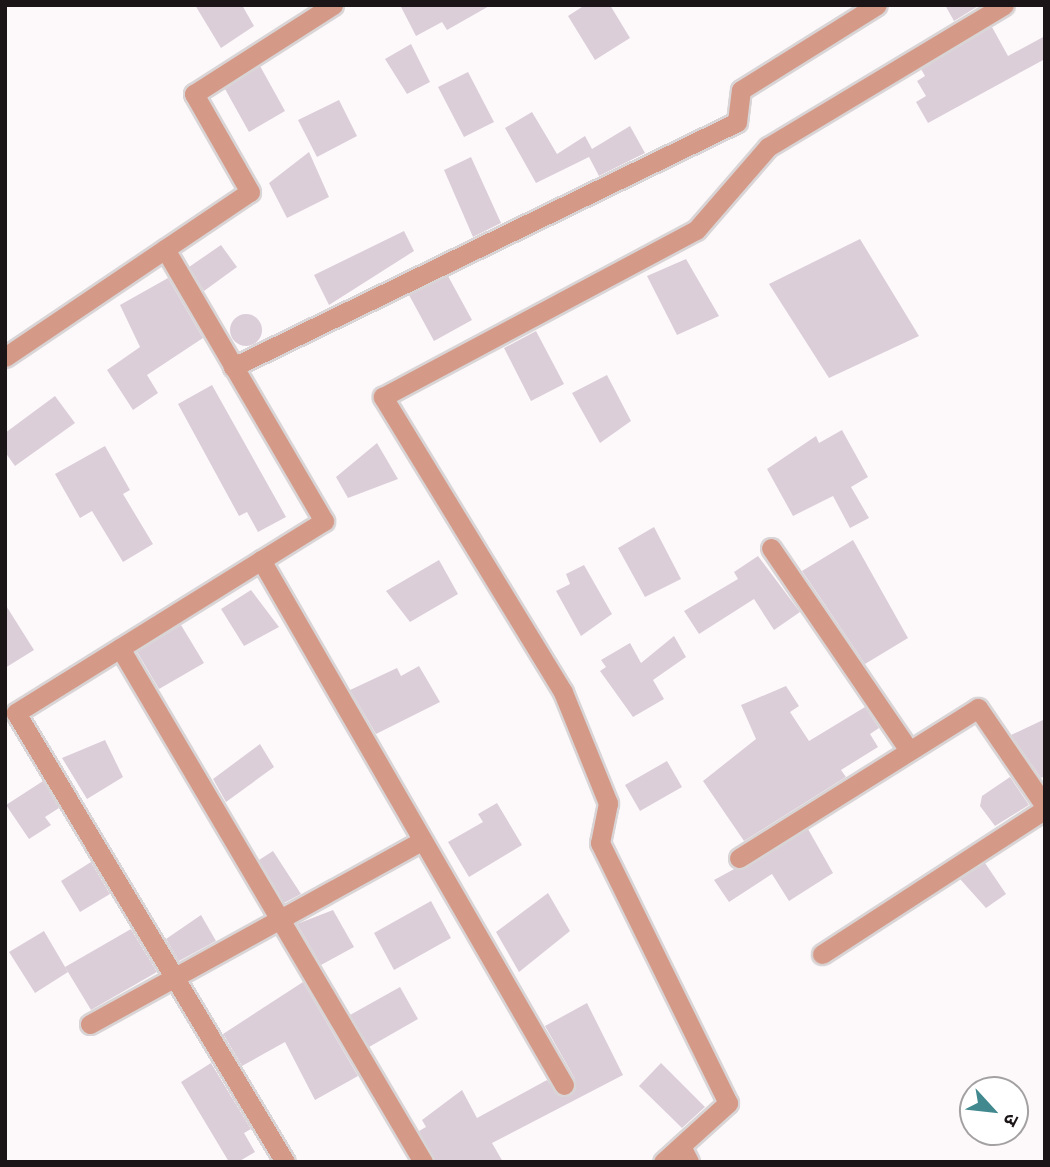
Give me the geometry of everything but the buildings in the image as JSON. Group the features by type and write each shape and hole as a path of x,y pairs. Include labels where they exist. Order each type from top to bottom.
{"street":[{"path":"5,357 250,191 194,94 333,5"},
{"path":"233,367 737,122 741,90 877,5"},
{"path":"663,1162 685,1154 728,1103 600,842 608,803 563,692 383,397 696,230 768,147 1004,5"},
{"path":"165,249 324,521 16,713 285,1162"},
{"path":"771,548 907,747"},
{"path":"261,560 421,842 564,1085"},
{"path":"120,648 284,920 423,1162"},
{"path":"739,858 907,747 978,708 1045,808 821,954"},
{"path":"90,1024 284,920 421,842"}]}
